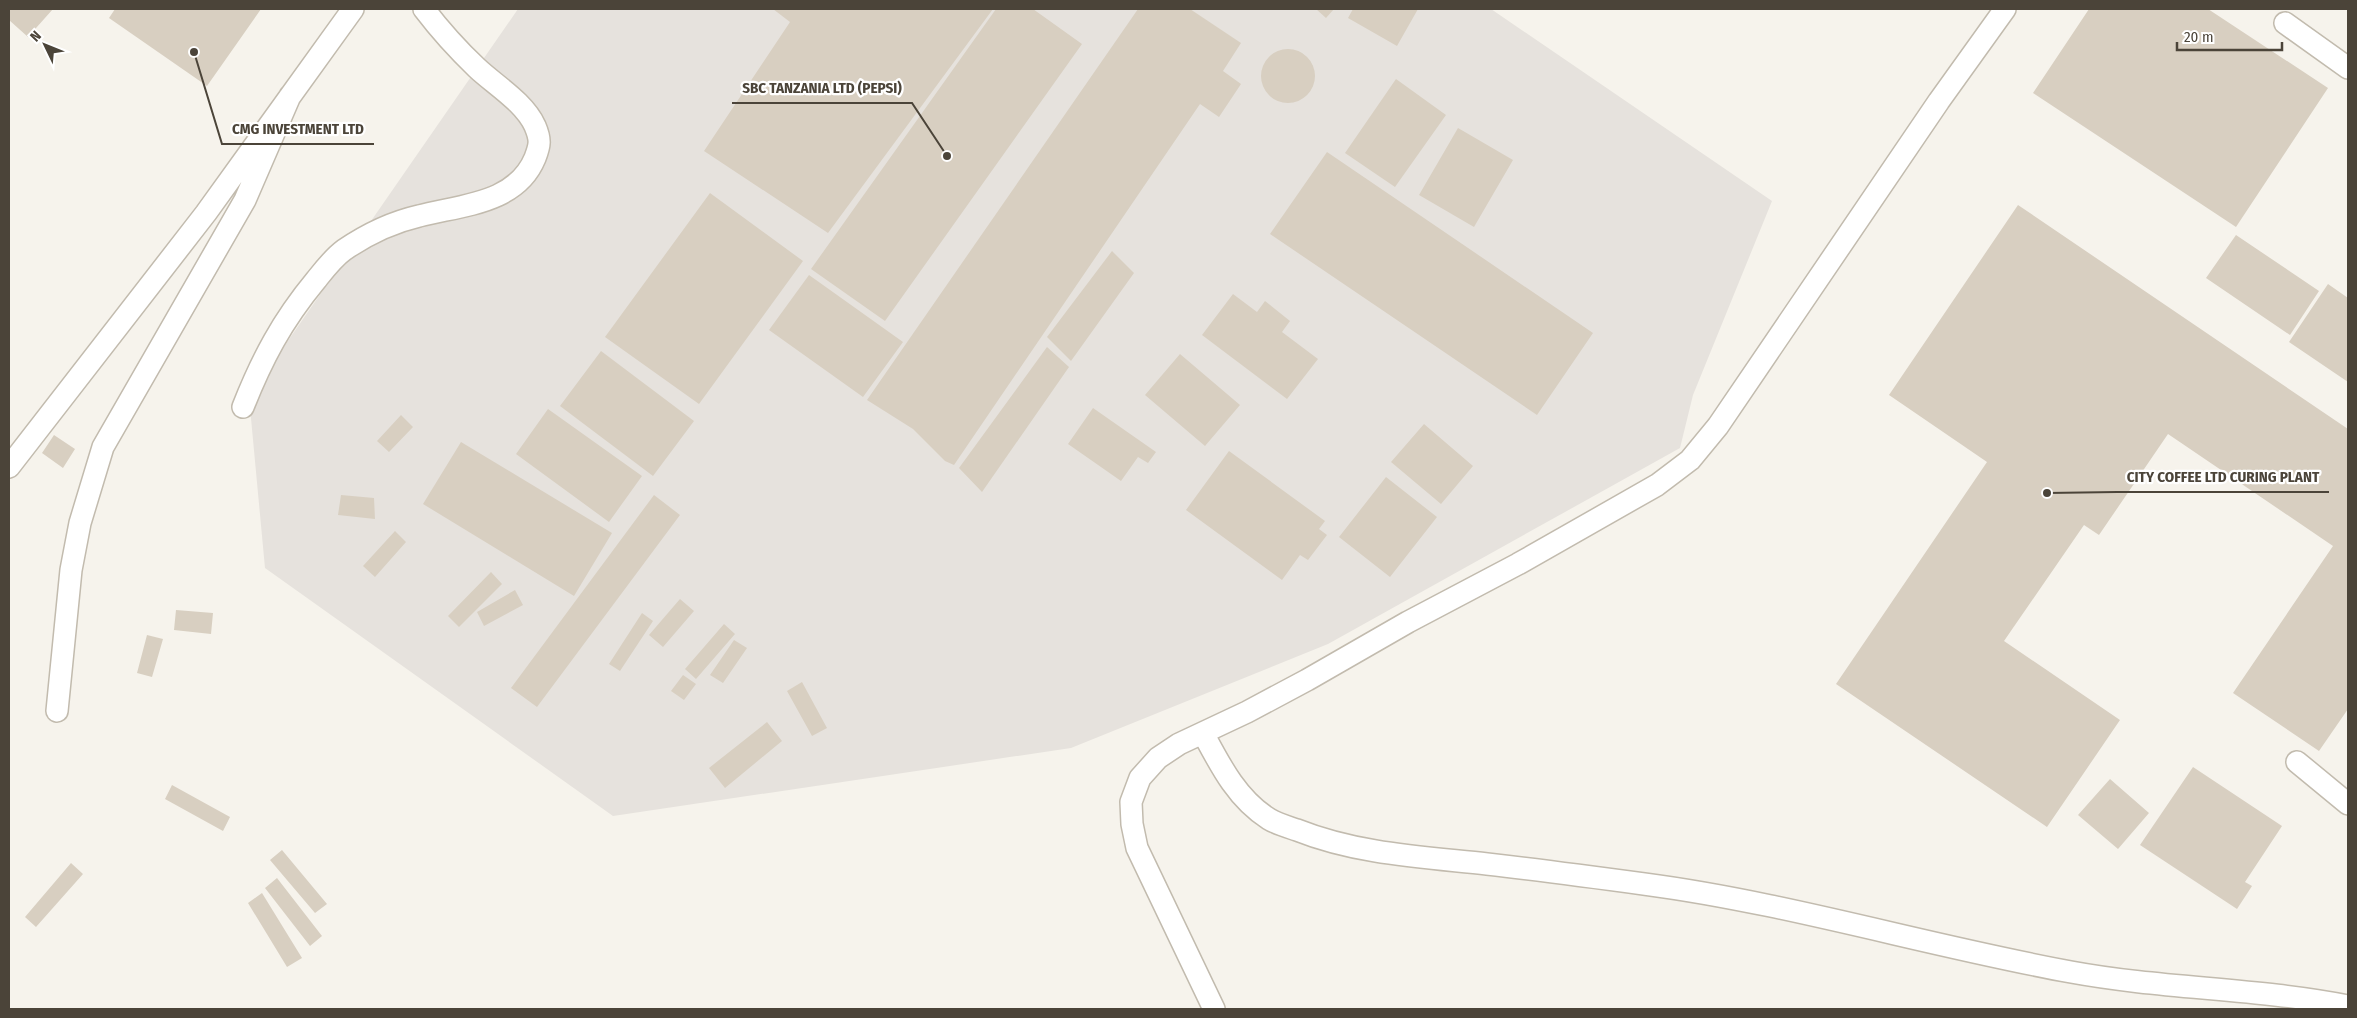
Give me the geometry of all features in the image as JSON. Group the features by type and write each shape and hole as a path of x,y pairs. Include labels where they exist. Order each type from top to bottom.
{"lane":[{"path":"9,466 206,213 353,9"},
{"path":"243,408 258,368 276,335 299,300 328,264 343,251 370,234 395,224 418,216 465,207 508,192 531,168 541,144 535,125 524,109 447,38 424,9"},
{"path":"1214,1009 1137,848 1132,824 1131,802 1140,778 1158,758 1179,744 1307,680 1408,622 1518,564 1657,485 1690,460 1718,426 1939,101 2005,9"},
{"path":"2286,23 2348,68"},
{"path":"57,712 71,570 80,523 103,447 245,200 290,96"},
{"path":"1203,733 1224,771 1246,800 1270,820 1307,834 1356,848 1647,884 1821,916 2020,962 2090,975 2156,985 2320,1001 2348,1006"},
{"path":"2297,762 2348,804"}],"shaded area":[{"path":"518,9 1491,9 1772,201 1693,395 1680,448 1328,644 1071,748 613,816 265,568 249,397"}],"building":[{"path":"9,9 53,9 28,37 9,20"},
{"path":"115,9 261,9 207,86 109,18"},
{"path":"773,9 993,9 828,233 704,151 790,22"},
{"path":"996,9 1033,9 1082,44 885,321 811,269"},
{"path":"1138,9 1190,9 1241,43 1223,71 1241,84 1219,117 1200,104 954,465 945,461 913,429 867,400"},
{"path":"1316,9 1334,9 1326,18"},
{"path":"1353,9 1418,9 1397,46 1348,18"},
{"path":"2089,9 2208,9 2328,88 2236,227 2033,93"},
{"path":"1283,49 1293,49 1303,53 1311,61 1315,76 1311,91 1303,99 1293,103 1283,103 1273,99 1265,91 1261,81 1261,71 1265,61 1273,53"},
{"path":"1396,79 1446,115 1395,187 1345,153"},
{"path":"1458,128 1513,160 1474,227 1419,195"},
{"path":"1327,152 1593,333 1537,415 1270,234"},
{"path":"710,193 803,261 699,404 605,337"},
{"path":"2018,205 2348,429 2348,709 2319,751 2233,693 2333,546 2168,434 2099,535 2084,525 2004,641 2120,720 2047,827 1836,684 1987,462 1889,395"},
{"path":"2236,235 2319,291 2290,335 2206,278"},
{"path":"1112,251 1134,273 1071,361 1047,337"},
{"path":"809,275 903,342 863,397 769,330"},
{"path":"2328,284 2348,298 2348,382 2289,342"},
{"path":"1233,294 1257,312 1265,301 1290,321 1282,332 1318,359 1287,399 1202,335"},
{"path":"1047,347 1069,367 982,492 959,468"},
{"path":"601,351 694,421 653,476 560,406"},
{"path":"1180,354 1240,405 1205,446 1145,395"},
{"path":"1093,408 1156,452 1148,463 1138,457 1121,481 1068,444"},
{"path":"548,409 642,476 609,522 516,454"},
{"path":"401,415 413,427 389,452 377,441"},
{"path":"1424,424 1473,466 1441,504 1391,462"},
{"path":"54,435 75,449 63,468 42,453"},
{"path":"461,442 612,533 574,596 423,504"},
{"path":"1229,451 1325,521 1319,529 1327,535 1308,560 1300,555 1282,580 1186,510"},
{"path":"1386,477 1437,517 1390,577 1339,537"},
{"path":"341,495 374,498 375,519 338,515"},
{"path":"654,495 680,515 537,707 511,688"},
{"path":"395,531 406,542 375,577 363,566"},
{"path":"491,572 502,584 459,627 448,616"},
{"path":"515,590 523,605 484,626 477,612"},
{"path":"680,599 694,611 663,647 649,635"},
{"path":"176,610 213,613 211,634 174,630"},
{"path":"642,613 653,621 620,671 609,664"},
{"path":"724,624 735,634 696,679 685,669"},
{"path":"147,635 163,639 152,677 137,673"},
{"path":"734,640 747,648 723,683 710,675"},
{"path":"683,675 696,684 684,700 671,691"},
{"path":"802,682 827,728 812,736 787,691"},
{"path":"767,722 782,741 725,788 709,768"},
{"path":"2193,767 2282,826 2245,882 2252,886 2237,909 2140,845"},
{"path":"2110,779 2149,813 2118,849 2078,815"},
{"path":"172,785 230,817 223,831 165,799"},
{"path":"282,850 327,904 315,913 270,860"},
{"path":"71,863 83,874 36,927 25,917"},
{"path":"277,878 322,936 310,946 265,888"},
{"path":"262,893 302,958 287,967 248,903"}],"place":[{"name":"CMG INVESTMENT LTD","path":"194,52"},
{"name":"SBC TANZANIA LTD (PEPSI)","path":"947,156"},
{"name":"CITY COFFEE LTD CURING PLANT","path":"2047,493"}]}
